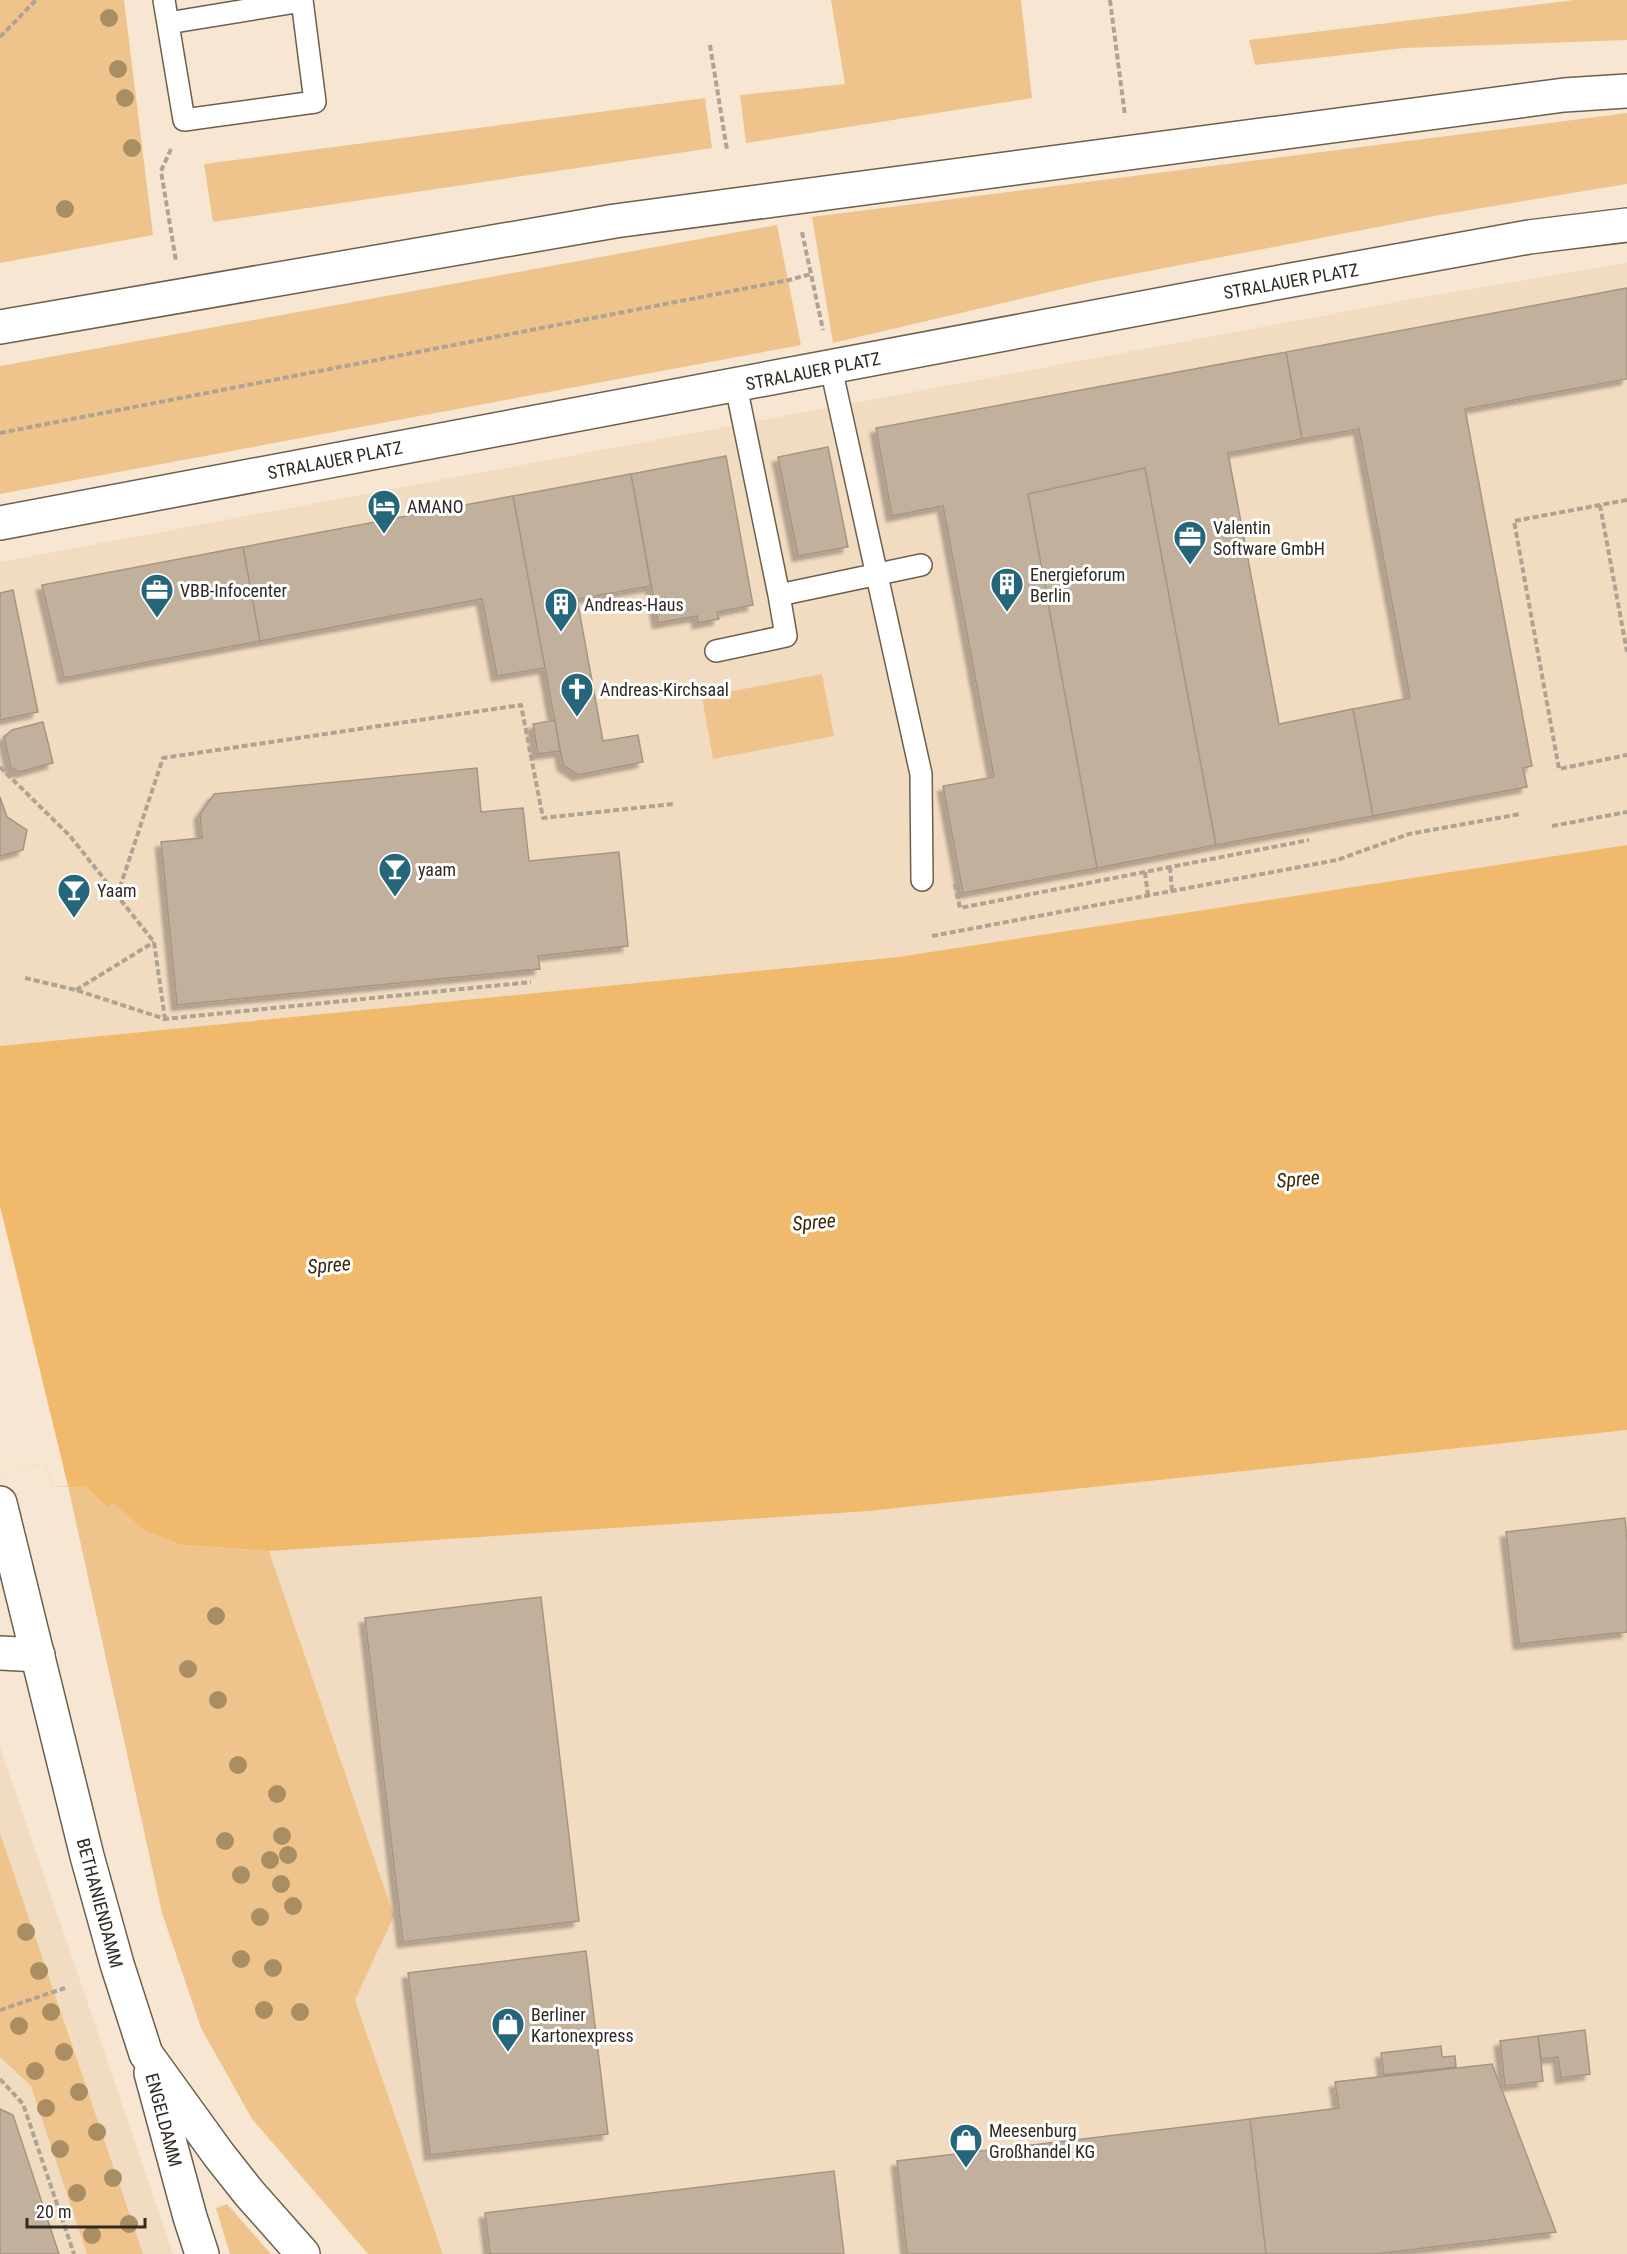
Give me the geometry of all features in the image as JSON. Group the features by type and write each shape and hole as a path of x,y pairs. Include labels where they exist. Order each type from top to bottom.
{"main road":[{"path":"0,327 615,221 1564,95 1627,91"},
{"name":"STRALAUER PLATZ","path":"0,523 1529,237 1627,225"},
{"name":"BETHANIENDAMM","path":"0,1503 87,1856 117,1964 146,2054 219,2155 303,2254"},
{"path":"0,1653 38,1655"},
{"name":"ENGELDAMM","path":"146,2054 202,2254"}],"lane":[{"path":"164,0 168,24 184,120 315,102 302,1 168,24"},
{"path":"831,368 921,774 922,880"},
{"path":"716,651 786,636 736,386"},
{"path":"779,595 921,565"}],"path":[{"path":"0,37 36,0"},
{"path":"1110,0 1125,117"},
{"path":"710,45 727,150"},
{"path":"181,295 161,171 184,120"},
{"path":"795,196 831,368"},
{"path":"0,433 811,274"},
{"path":"1627,500 1514,521 1559,769 1627,755"},
{"path":"1600,505 1627,652"},
{"path":"117,896 163,758 521,705 543,818 674,804"},
{"path":"0,767 70,836 154,942 165,1019"},
{"path":"1552,826 1627,812"},
{"path":"932,936 1337,860 1409,834 1520,814"},
{"path":"953,875 960,908 1309,840"},
{"path":"1170,867 1172,891"},
{"path":"1145,872 1148,896"},
{"path":"76,990 154,942"},
{"path":"25,978 76,990 165,1019 531,982"},
{"path":"0,2010 65,1988"},
{"path":"0,2079 23,2104 74,2254"}],"shaded area":[{"path":"0,0 124,0 153,235 0,263"},
{"path":"831,0 1021,0 1032,98 746,143 740,95 845,84"},
{"path":"1574,0 1627,0 1627,40 1405,48 1255,65 1249,40"},
{"path":"705,98 712,148 213,222 204,164"},
{"path":"1627,113 1627,184 1440,215 1092,282 833,343 812,217"},
{"path":"777,225 801,345 0,494 0,366"},
{"path":"1627,263 1627,845 898,957 0,1046 0,562 1407,300"},
{"path":"822,674 834,736 713,759 702,697"},
{"path":"1627,1430 1627,2254 443,2254 355,2000 394,1916 269,1551 869,1511"},
{"path":"68,1486 85,1486 107,1508 114,1503 143,1530 181,1545 269,1551 394,1916 355,2000 443,2254 368,2254 252,2119 201,2028 162,1913"},
{"path":"0,1747 84,1992 173,2254 0,2254"},
{"path":"0,1833 143,2254 87,2254 31,2086 0,2057"},
{"path":"227,2204 271,2254 230,2254 216,2208"}],"water":[{"name":"Spree","path":"1627,845 1627,1430 869,1511 269,1551 181,1545 143,1530 114,1503 107,1508 85,1486 53,1487 44,1463 0,1475 0,1046 898,957"}],"pier":[{"path":"0,1206 68,1486 53,1487 44,1463 0,1475"}],"building":[{"path":"1627,288 1627,379 1465,409 1532,766 1523,768 1527,787 1373,816 1353,709 1410,698 1359,429 1302,439 1286,352"},
{"name":"Energieforum Berlin","path":"1286,352 1302,439 1228,453 1279,724 1353,709 1373,816 1216,845 1145,468 1028,494 1097,868 963,893 943,786 994,777 943,506 892,516 876,428"},
{"path":"828,447 848,547 798,556 778,457"},
{"path":"726,456 753,605 717,612 719,619 698,623 697,616 658,623 631,474"},
{"path":"1145,468 1216,845 1097,868 1028,494"},
{"name":"Andreas-Haus","path":"631,474 651,586 577,599 603,741 638,735 643,762 578,775 563,765 513,496"},
{"path":"513,496 545,668 497,676 482,599 260,641 243,547"},
{"path":"243,547 260,641 64,678 42,585"},
{"path":"13,590 38,712 0,720 0,593"},
{"path":"555,720 560,751 538,754 533,724"},
{"path":"43,722 53,763 20,772 11,768 4,737 12,730"},
{"name":"yaam","path":"477,768 481,812 523,808 529,861 619,852 628,946 538,956 540,969 177,1005 161,842 202,838 200,814 214,794"},
{"path":"0,797 7,817 27,830 23,850 0,856"},
{"path":"1625,1518 1627,1632 1519,1644 1506,1532"},
{"path":"541,1597 579,1921 403,1942 365,1618"},
{"name":"Berliner Kartonexpress","path":"586,1951 608,2134 430,2155 408,1973"},
{"path":"1585,2030 1590,2074 1561,2078 1558,2057 1541,2059 1538,2036"},
{"path":"1538,2036 1543,2081 1505,2086 1500,2041"},
{"path":"1441,2046 1442,2057 1455,2056 1456,2067 1384,2075 1381,2053"},
{"path":"1492,2064 1556,2232 1375,2254 1266,2254 1250,2119 1339,2108 1335,2082"},
{"path":"0,2109 13,2115 59,2254 0,2254"},
{"path":"1250,2119 1266,2254 907,2254 897,2161"},
{"path":"834,2171 844,2254 490,2254 485,2213"}],"place":[{"name":"AMANO","path":"384,535"},
{"name":"Valentin Software GmbH","path":"1190,566"},
{"name":"Energieforum Berlin","path":"1007,613"},
{"name":"VBB-Infocenter","path":"157,619"},
{"name":"Andreas-Haus","path":"561,633"},
{"name":"Andreas-Kirchsaal","path":"577,718"},
{"name":"yaam","path":"395,898"},
{"name":"Yaam","path":"74,919"},
{"name":"Berliner Kartonexpress","path":"508,2053"},
{"name":"Meesenburg Großhandel KG","path":"966,2169"}]}
